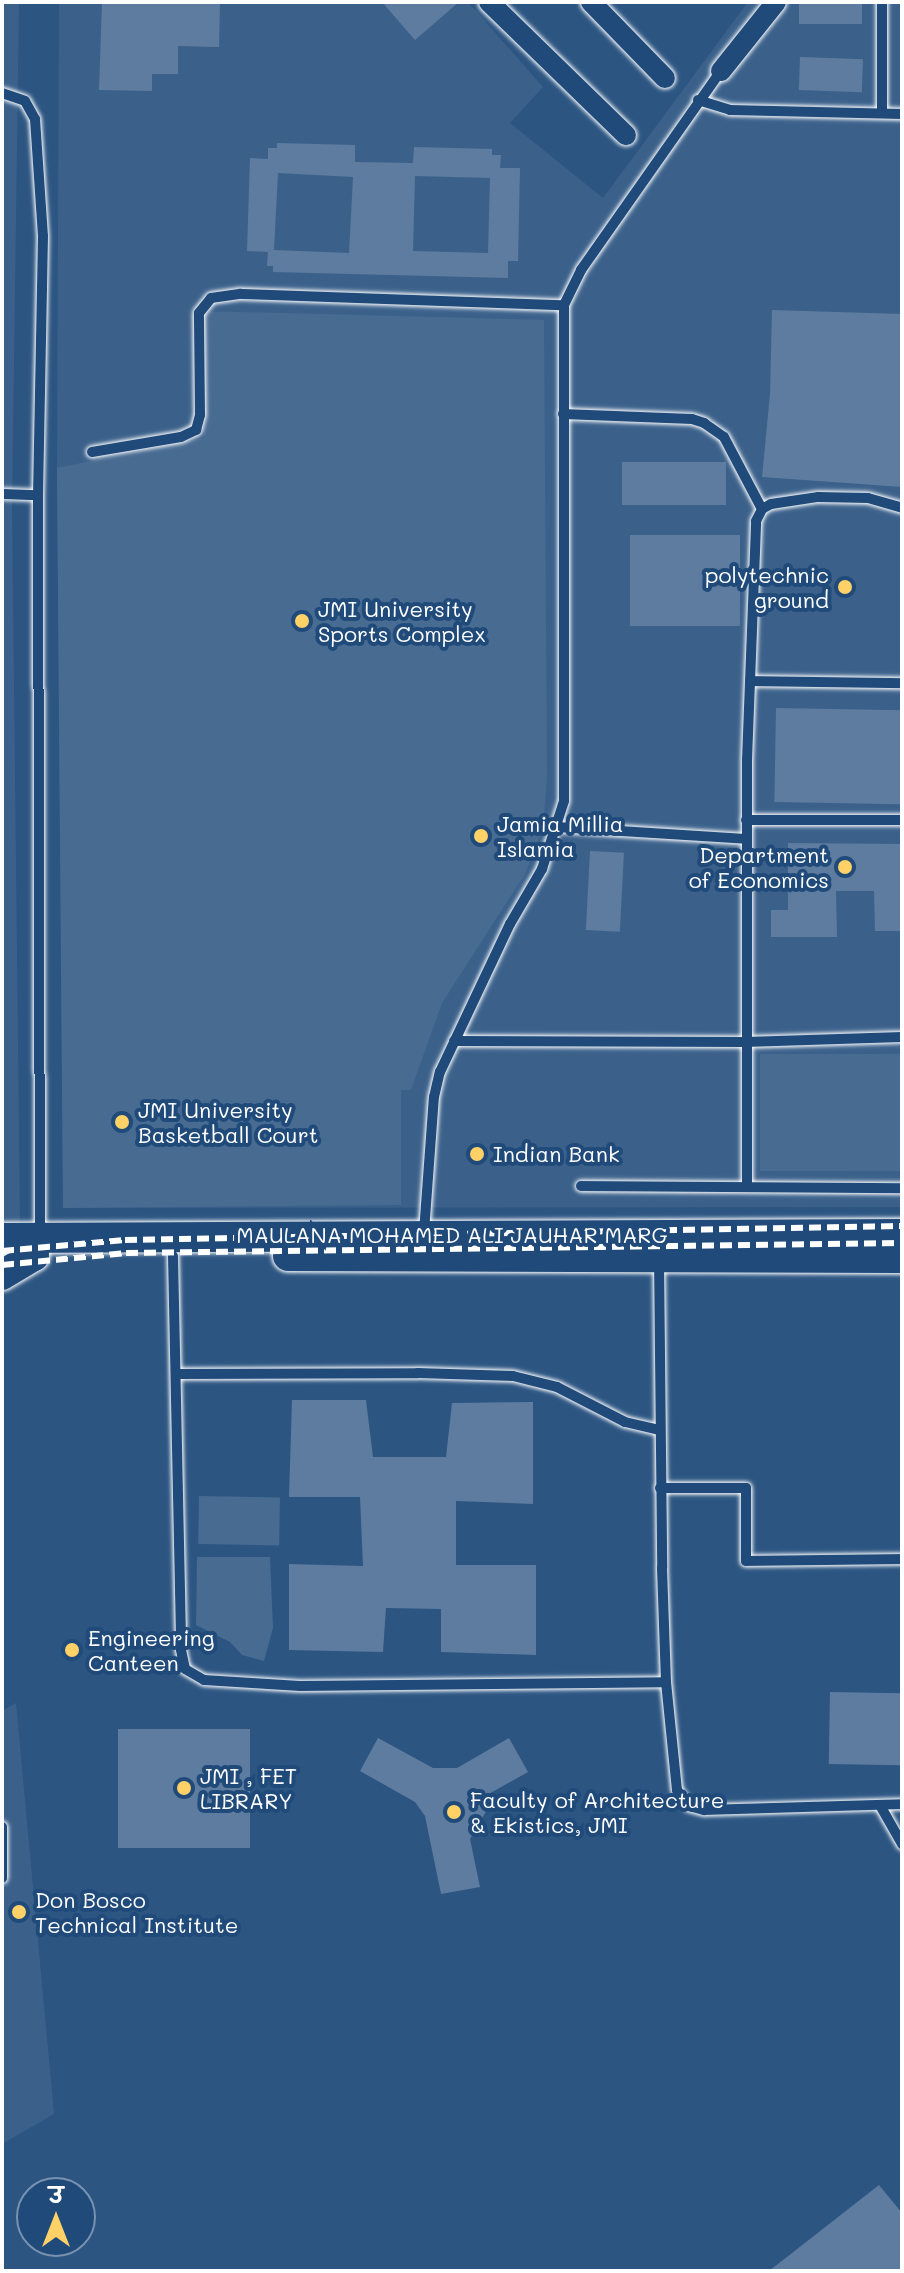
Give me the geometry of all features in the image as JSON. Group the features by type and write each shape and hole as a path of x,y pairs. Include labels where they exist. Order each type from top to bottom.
{"main road":[{"name":"MAULANA MOHAMED ALI JAUHAR MARG","path":"2,1256 36,1244 424,1234 831,1246 902,1258"},
{"name":"MAULANA MOHAMED ALI JAUHAR MARG","path":"2,1238 36,1244 173,1256 659,1257 831,1246 902,1234"},
{"path":"2,1275 36,1244"}],"street":[{"path":"489,2 626,135"},
{"path":"591,2 665,78"},
{"path":"721,71 776,2"}],"lane":[{"path":"882,2 882,113"},
{"path":"424,1234 434,1097 454,1041 510,924 542,869 557,827 566,776 564,305 581,270 721,71"},
{"path":"2,93 25,101 32,110 37,134 43,236 38,495 36,1244"},
{"path":"698,100 730,110 902,114"},
{"path":"92,452 181,437 196,430 200,415 199,313 211,298 241,294 564,305"},
{"path":"563,414 692,419 704,423 724,437 762,509"},
{"path":"2,494 38,495"},
{"path":"747,1187 746,820 756,521 762,509 796,499 846,496 868,498 902,508"},
{"path":"750,681 902,683"},
{"path":"746,820 902,820"},
{"path":"557,827 746,839"},
{"path":"454,1041 745,1042 902,1037"},
{"path":"581,1186 902,1188"},
{"path":"173,1256 181,1650 183,1663 193,1675 204,1680 300,1686 666,1682"},
{"path":"659,1257 660,1488 666,1682 675,1780 680,1796 689,1806 704,1810 902,1804"},
{"path":"177,1374 513,1376 557,1387 625,1422 660,1430"},
{"path":"660,1488 746,1488 746,1561 902,1559"},
{"path":"881,1807 902,1844"},
{"path":"2,1827 2,1878"}],"shaded area":[{"path":"2,2 19,2 12,505 20,1223 2,1223"},
{"name":"Jamia Millia Islamia","path":"59,2 468,2 543,87 510,123 603,198 748,2 902,2 902,1207 63,1208 57,468"},
{"name":"JMI University Sports Complex","path":"204,311 544,320 547,775 543,828 525,874 442,1003 411,1090 401,1090 401,1205 63,1208 57,468 204,438"},
{"path":"760,1054 902,1054 902,1171 760,1171"},
{"path":"199,1496 280,1497 279,1545 198,1544"},
{"path":"197,1557 270,1557 273,1628 264,1661 242,1655 230,1642 196,1625"},
{"name":"Don Bosco Technical Institute","path":"16,1703 54,2114 2,2144 2,1711"}],"building":[{"path":"102,2 220,2 219,47 178,46 178,74 152,74 152,91 99,90"},
{"path":"382,2 459,2 415,40"},
{"path":"799,2 862,2 862,24 799,24"},
{"path":"800,57 863,59 862,92 799,90"},
{"path":"277,143 355,145 355,162 413,163 414,147 492,149 492,155 501,155 500,168 520,168 518,261 508,261 508,278 273,272 273,266 267,266 268,252 247,251 250,158 268,159 268,148 277,148","holes":["278,173 353,177 349,253 274,250","415,176 490,178 488,253 413,251"]},
{"path":"772,310 902,314 902,487 762,477 770,394"},
{"path":"622,462 726,462 726,505 622,505"},
{"path":"630,535 740,535 740,626 630,626"},
{"path":"776,708 902,710 900,804 774,802"},
{"path":"788,843 902,844 902,931 875,931 874,891 836,891 837,937 771,937 771,910 788,910"},
{"path":"590,851 624,853 620,932 586,930"},
{"path":"292,1400 366,1400 373,1457 446,1457 452,1403 533,1402 533,1504 456,1501 456,1565 536,1565 536,1655 441,1652 441,1609 386,1608 383,1652 289,1650 289,1564 363,1566 360,1497 289,1497"},
{"path":"830,1692 902,1693 901,1765 829,1764"},
{"name":"JMI , FET LIBRARY","path":"118,1729 250,1729 250,1848 118,1848"},
{"name":"Faculty of Architecture & Ekistics, JMI","path":"378,1738 433,1768 457,1768 509,1738 528,1772 478,1800 488,1808 470,1839 480,1887 441,1894 425,1816 415,1802 360,1771"},
{"path":"879,2185 902,2213 902,2271 769,2271"}],"railway":[{"path":"2,1251 125,1240 902,1226"},
{"path":"2,1265 126,1253 902,1243"}],"place":[{"name":"polytechnic ground","path":"845,587"},
{"name":"JMI University Sports Complex","path":"302,621"},
{"name":"Jamia Millia Islamia","path":"481,836"},
{"name":"Department of Economics","path":"845,867"},
{"name":"JMI University Basketball Court","path":"122,1122"},
{"name":"Indian Bank","path":"477,1154"},
{"name":"Engineering Canteen","path":"72,1650"},
{"name":"JMI , FET LIBRARY","path":"184,1788"},
{"name":"Faculty of Architecture & Ekistics, JMI","path":"454,1812"},
{"name":"Don Bosco Technical Institute","path":"19,1912"}]}
